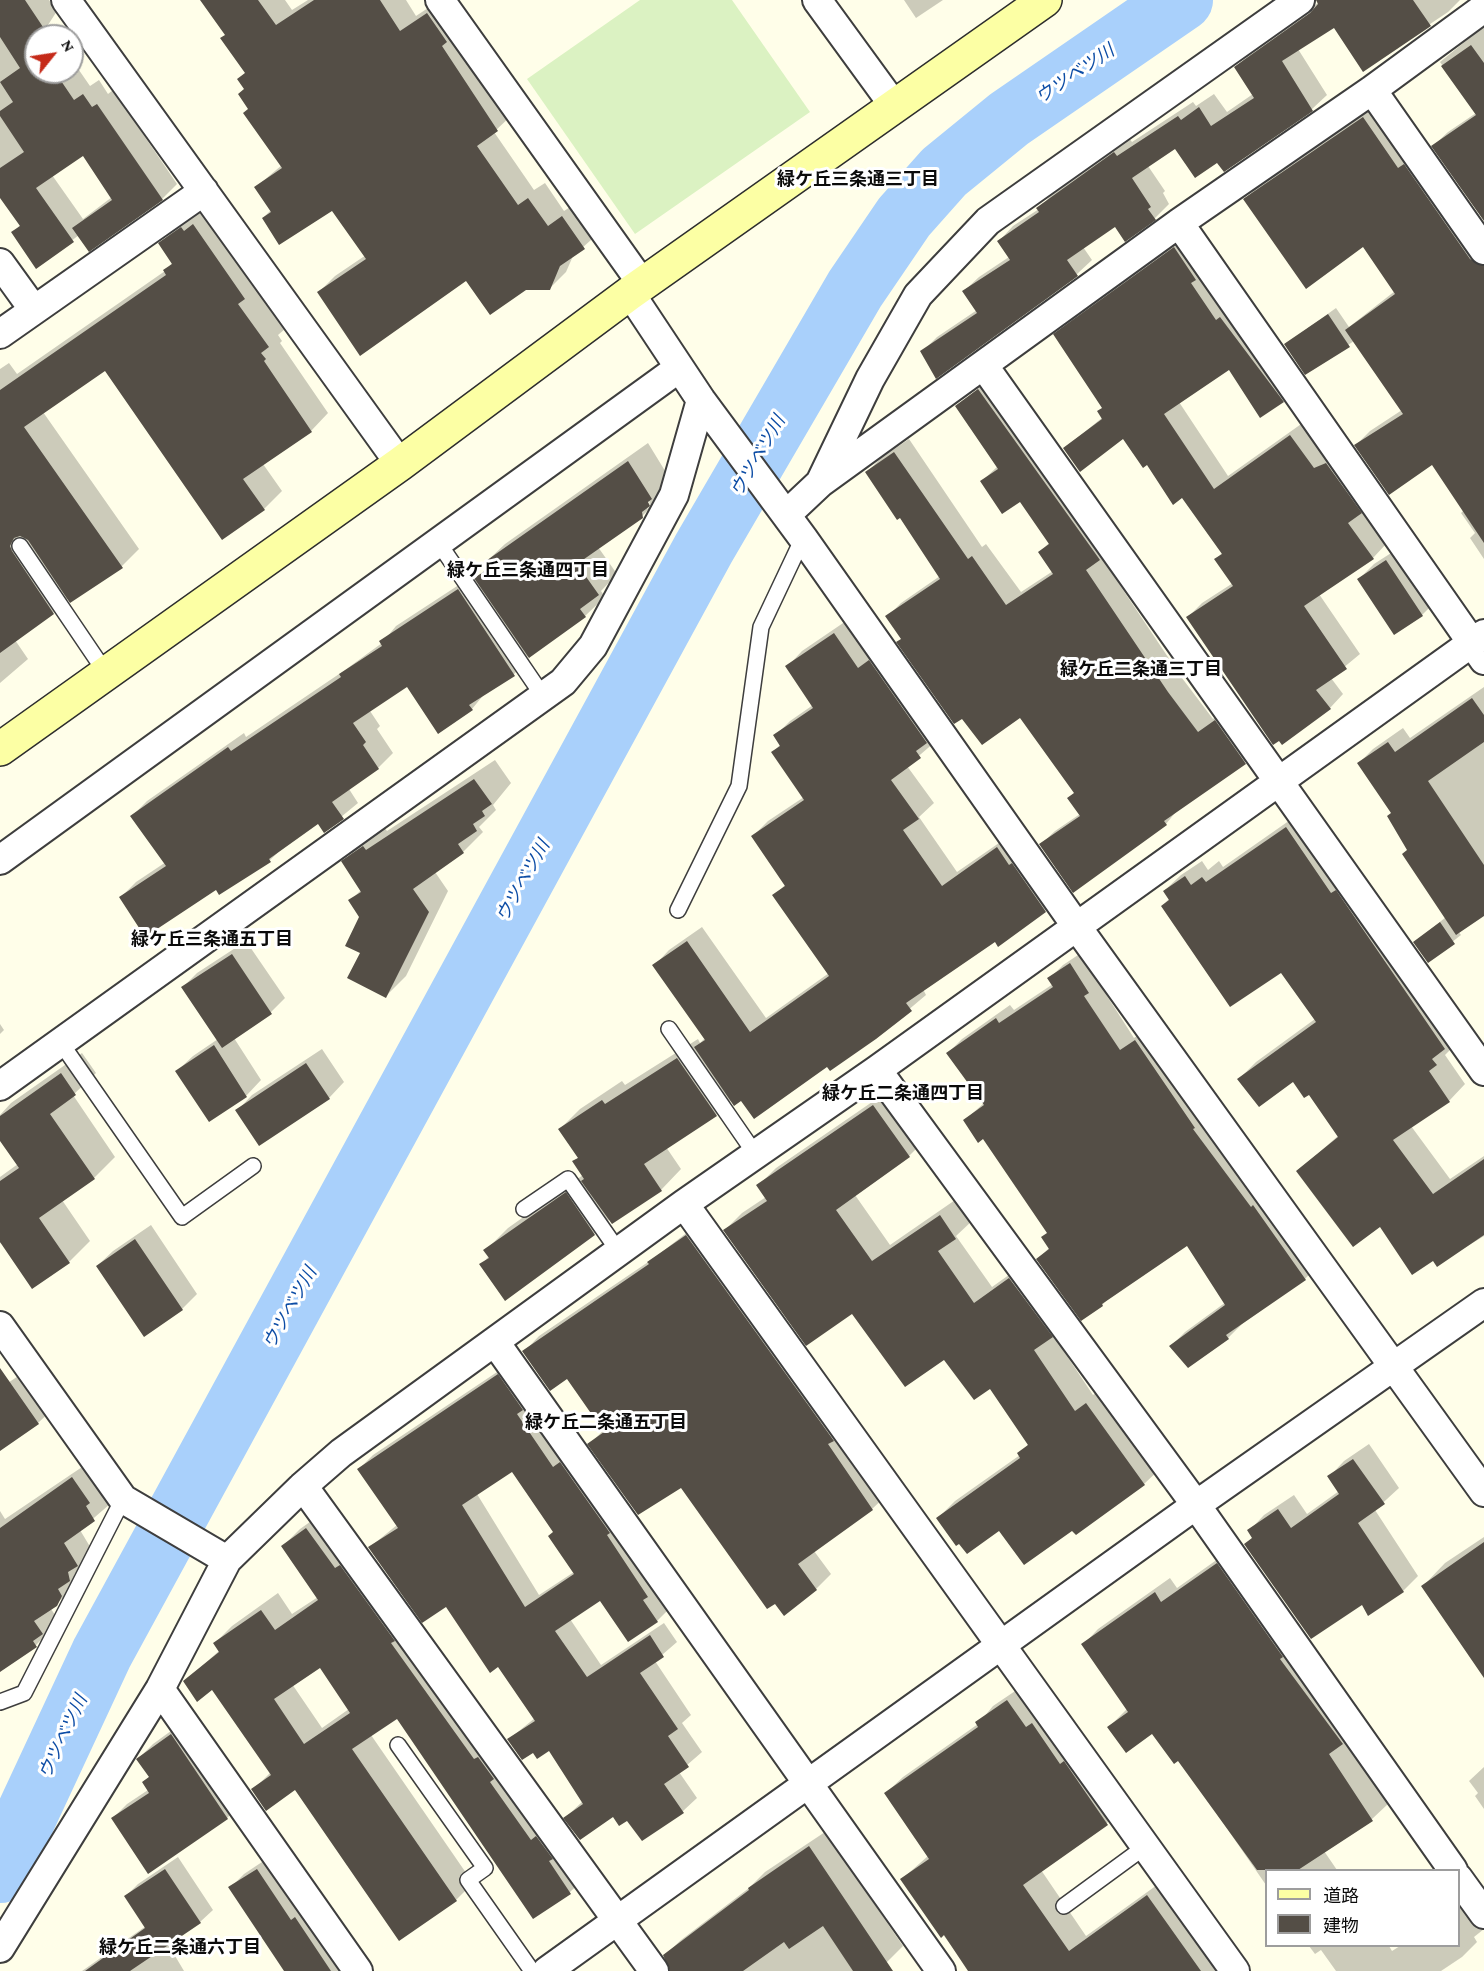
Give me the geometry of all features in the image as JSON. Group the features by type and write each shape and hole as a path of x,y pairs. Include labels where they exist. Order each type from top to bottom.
{"street":[{"path":"66,0 400,464"},
{"path":"440,0 636,289 679,368 700,400 803,538 1077,927 1484,1491"},
{"path":"817,0 895,107"},
{"path":"820,483 870,380 918,295 988,221 1300,0"},
{"path":"0,749 400,464 636,289 895,107 1028,5"},
{"path":"781,508 820,483 1179,223 1372,90 1484,8"},
{"path":"1372,90 1484,250"},
{"path":"0,334 204,191"},
{"path":"0,1948 160,1689 219,1555 341,1453 684,1204 877,1070 1279,783 1480,645 1179,223"},
{"path":"0,263 33,310"},
{"path":"984,366 1484,1071"},
{"path":"0,860 679,368"},
{"path":"0,1086 563,682 593,646 674,495 700,400"},
{"path":"877,1070 1196,1505 1452,1869"},
{"path":"684,1204 1003,1645 1234,1971"},
{"path":"547,1971 1196,1505 1484,1303"},
{"path":"0,1326 129,1502 219,1555"},
{"path":"495,1342 941,1971"},
{"path":"303,1486 654,1971"},
{"path":"160,1689 358,1971"},
{"path":"1460,1881 1484,1914"}],"lane":[{"path":"678,910 739,786 761,627 803,538"},
{"path":"438,542 543,696"},
{"path":"20,546 106,673"},
{"path":"669,1029 756,1155"},
{"path":"61,1042 182,1217 254,1166"},
{"path":"524,1209 568,1179 619,1252"},
{"path":"0,1702 24,1693 129,1502"},
{"path":"398,1744 485,1868 468,1880 532,1971"},
{"path":"1064,1906 1146,1846"}],"green space":[{"path":"640,0 732,0 810,112 635,234 527,79"}],"building":[{"path":"0,0 25,0 41,24 24,24 24,84 63,84 74,100 83,94 92,107 97,104 163,200 89,252 72,228 112,200 83,156 36,188 74,242 36,269 11,232 20,226 0,198 0,168 24,152 0,116 0,111 13,102 0,82 20,68 0,37"},
{"path":"200,0 258,0 276,25 314,0 380,0 400,31 427,13 447,42 442,46 498,131 477,146 518,205 528,198 548,226 562,216 585,249 560,266 550,290 526,290 490,315 466,281 360,356 317,292 366,259 332,211 279,245 262,218 271,212 254,187 282,168 243,113 248,109 238,94 244,89 237,79 245,73 220,38 225,35"},
{"path":"1316,0 1413,0 1431,26 1363,72 1334,28 1282,61 1313,111 1224,172 1217,163 1195,178 1175,149 1132,178 1151,207 1148,209 1156,220 1125,242 1115,227 1067,260 1078,276 936,379 920,351 977,313 962,291 1010,260 997,241 1039,212 1036,208 1114,152 1117,156 1178,116 1181,120 1199,107 1211,126 1254,98 1234,67 1310,13 1318,4"},
{"path":"1471,45 1484,63 1484,221 1431,146 1476,115 1441,66"},
{"path":"1363,117 1398,168 1404,164 1470,259 1484,266 1484,543 1432,465 1389,495 1354,445 1403,414 1345,330 1395,294 1363,247 1306,289 1243,199"},
{"path":"193,224 245,299 238,304 269,347 261,353 266,359 264,361 312,432 243,479 265,510 222,540 105,371 24,427 123,568 70,603 28,540 20,536 14,538 10,546 12,551 54,614 0,653 0,390 166,275 163,270 172,264 158,243 181,227 184,231"},
{"path":"1174,247 1196,280 1191,283 1216,320 1220,317 1284,402 1260,418 1229,370 1164,414 1214,489 1290,435 1314,468 1326,463 1362,513 1348,523 1374,559 1304,606 1347,669 1316,690 1331,709 1282,745 1279,741 1273,745 1186,617 1233,586 1214,559 1222,554 1182,498 1173,505 1147,465 1143,468 1123,439 1080,472 1063,448 1102,419 1097,411 1102,408 1053,334"},
{"path":"1328,314 1350,347 1305,375 1284,344"},
{"path":"978,389 1100,560 1086,570 1168,692 1198,732 1215,720 1246,764 1164,821 1167,825 1073,893 1039,844 1080,816 1067,798 1074,793 1020,718 982,745 962,719 954,724 896,642 901,639 885,616 940,579 900,518 897,520 865,472 894,452 968,559 972,556 1006,605 1053,574 1038,552 1049,544 1020,502 1002,514 980,481 998,469 955,406"},
{"path":"628,461 652,499 648,502 650,506 642,512 643,518 577,564 599,595 580,609 586,617 529,658 474,578 488,569 483,563"},
{"path":"1386,560 1423,616 1394,635 1357,579"},
{"path":"458,589 515,676 469,705 473,710 438,734 407,687 353,723 366,742 363,745 379,769 332,802 344,819 324,833 318,824 269,859 271,862 219,895 216,890 145,937 119,897 166,866 130,816 228,747 231,751 341,677 339,674 382,646 379,641"},
{"path":"834,633 858,668 869,660 927,743 916,751 921,758 891,780 919,819 903,830 942,886 997,847 1009,865 1012,863 1046,912 998,947 995,942 906,1003 912,1011 876,1039 830,1071 827,1067 754,1119 741,1101 734,1106 694,1047 705,1040 652,965 687,941 750,1032 829,976 772,895 785,886 751,836 804,800 771,752 780,746 773,735 813,708 785,666"},
{"path":"1472,698 1484,715 1484,742 1428,781 1484,865 1484,916 1456,935 1402,854 1407,850 1387,816 1391,813 1357,763 1388,742 1395,752"},
{"path":"474,779 492,804 482,811 485,816 473,824 477,831 458,844 464,853 413,889 429,912 386,998 347,978 360,953 345,946 359,917 348,900 361,892 341,861 363,846 366,850"},
{"path":"1286,827 1331,893 1336,890 1445,1049 1432,1059 1437,1065 1429,1071 1450,1102 1393,1140 1433,1194 1484,1159 1484,1235 1437,1267 1433,1261 1412,1275 1380,1227 1353,1247 1296,1171 1338,1137 1309,1095 1304,1098 1293,1082 1259,1107 1237,1079 1316,1022 1281,973 1230,1007 1161,906 1169,900 1163,891 1185,876 1191,885 1202,877 1206,882"},
{"path":"1440,922 1455,944 1428,963 1413,942"},
{"path":"232,954 272,1014 222,1048 181,987"},
{"path":"1070,963 1089,993 1084,996 1120,1050 1135,1040 1195,1128 1193,1129 1251,1207 1253,1205 1306,1280 1226,1335 1229,1339 1188,1368 1169,1346 1225,1305 1187,1246 1081,1321 1036,1259 1049,1249 1041,1237 1047,1233 983,1139 978,1143 963,1120 984,1105 946,1053 996,1018 999,1023 1053,987 1047,978"},
{"path":"214,1045 247,1097 209,1122 175,1071"},
{"path":"677,1058 717,1116 644,1164 662,1191 612,1224 581,1181 584,1179 572,1161 578,1158 558,1129 602,1100 605,1104"},
{"path":"306,1063 330,1099 259,1146 235,1110"},
{"path":"61,1073 76,1095 50,1114 95,1179 39,1218 70,1263 32,1289 0,1242 0,1181 19,1168 0,1141 0,1116"},
{"path":"873,1105 910,1157 836,1210 872,1261 940,1215 956,1239 938,1251 974,1303 1009,1278 1053,1337 1034,1350 1075,1411 1086,1403 1145,1485 1076,1535 1072,1531 1024,1565 999,1531 967,1554 959,1544 956,1546 936,1518 1020,1458 1017,1453 1028,1445 990,1389 974,1400 944,1360 905,1387 852,1314 806,1346 723,1230 767,1201 756,1185"},
{"path":"566,1192 595,1235 505,1301 479,1264 489,1258 483,1250"},
{"path":"686,1235 834,1441 828,1444 873,1510 798,1564 817,1590 784,1616 775,1604 767,1609 681,1488 638,1515 587,1444 604,1432 567,1379 550,1391 522,1351 649,1264 647,1262"},
{"path":"135,1239 183,1310 144,1337 96,1266"},
{"path":"0,1368 39,1424 0,1451"},
{"path":"498,1374 523,1410 517,1414 553,1467 560,1462 610,1533 607,1535 648,1597 643,1600 658,1622 628,1642 600,1601 555,1631 587,1677 650,1635 664,1657 640,1673 678,1729 668,1736 689,1767 664,1784 684,1813 642,1841 627,1821 619,1826 613,1817 580,1840 563,1818 583,1804 549,1751 537,1759 533,1753 522,1760 507,1739 535,1721 498,1667 490,1673 446,1607 422,1623 368,1547 398,1528 357,1469","holes":["512,1472 553,1532 548,1536 574,1574 525,1607 462,1505"]},
{"path":"1353,1459 1385,1504 1358,1523 1404,1592 1368,1616 1362,1605 1311,1639 1244,1544 1252,1538 1247,1530 1278,1509 1291,1528 1339,1494 1327,1476"},
{"path":"72,1477 90,1503 86,1506 95,1521 64,1543 78,1566 68,1572 70,1581 58,1589 62,1596 57,1606 34,1621 43,1634 33,1641 37,1647 0,1672 0,1528"},
{"path":"306,1528 335,1568 340,1565 395,1641 391,1643 474,1759 478,1757 494,1779 490,1782 531,1840 536,1836 553,1859 549,1861 571,1894 533,1919 397,1719 352,1749 457,1901 399,1941 295,1790 266,1811 251,1789 271,1775 212,1690 197,1702 183,1681 219,1652 213,1643 261,1610 275,1630 318,1600 281,1546","holes":["320,1668 350,1713 304,1744 274,1699"]},
{"path":"1484,1542 1484,1678 1421,1586"},
{"path":"1217,1563 1283,1657 1280,1659 1343,1744 1329,1754 1373,1821 1300,1869 1257,1870 1178,1761 1174,1764 1152,1734 1126,1753 1107,1727 1128,1712 1081,1644 1155,1592 1161,1602"},
{"path":"1007,1700 1026,1727 1032,1723 1060,1764 1064,1761 1108,1825 1023,1885 1069,1951 1147,1895 1201,1971 968,1971 944,1935 941,1938 900,1879 929,1859 884,1793 978,1727 975,1722"},
{"path":"171,1734 228,1819 148,1874 111,1818 149,1793 142,1782 149,1777 136,1759"},
{"path":"809,1846 893,1971 853,1971 823,1926 789,1949 784,1942 743,1971 670,1971 663,1955 749,1890 748,1888"},
{"path":"165,1869 201,1923 130,1971 85,1971 145,1928 124,1896"},
{"path":"257,1869 291,1920 295,1917 331,1971 284,1971 228,1887"}],"waterway":[{"name":"ウツベツ川","path":"0,1872 102,1653 704,548 855,289 904,217 944,172 1009,119 1182,0"}],"district":[{"name":"緑ケ丘三条通三丁目","path":"858,179"},
{"name":"緑ケ丘三条通四丁目","path":"528,570"},
{"name":"緑ケ丘二条通三丁目","path":"1141,669"},
{"name":"緑ケ丘三条通五丁目","path":"212,939"},
{"name":"緑ケ丘二条通四丁目","path":"903,1093"},
{"name":"緑ケ丘二条通五丁目","path":"606,1422"},
{"name":"緑ケ丘二条通六丁目","path":"180,1947"}]}
